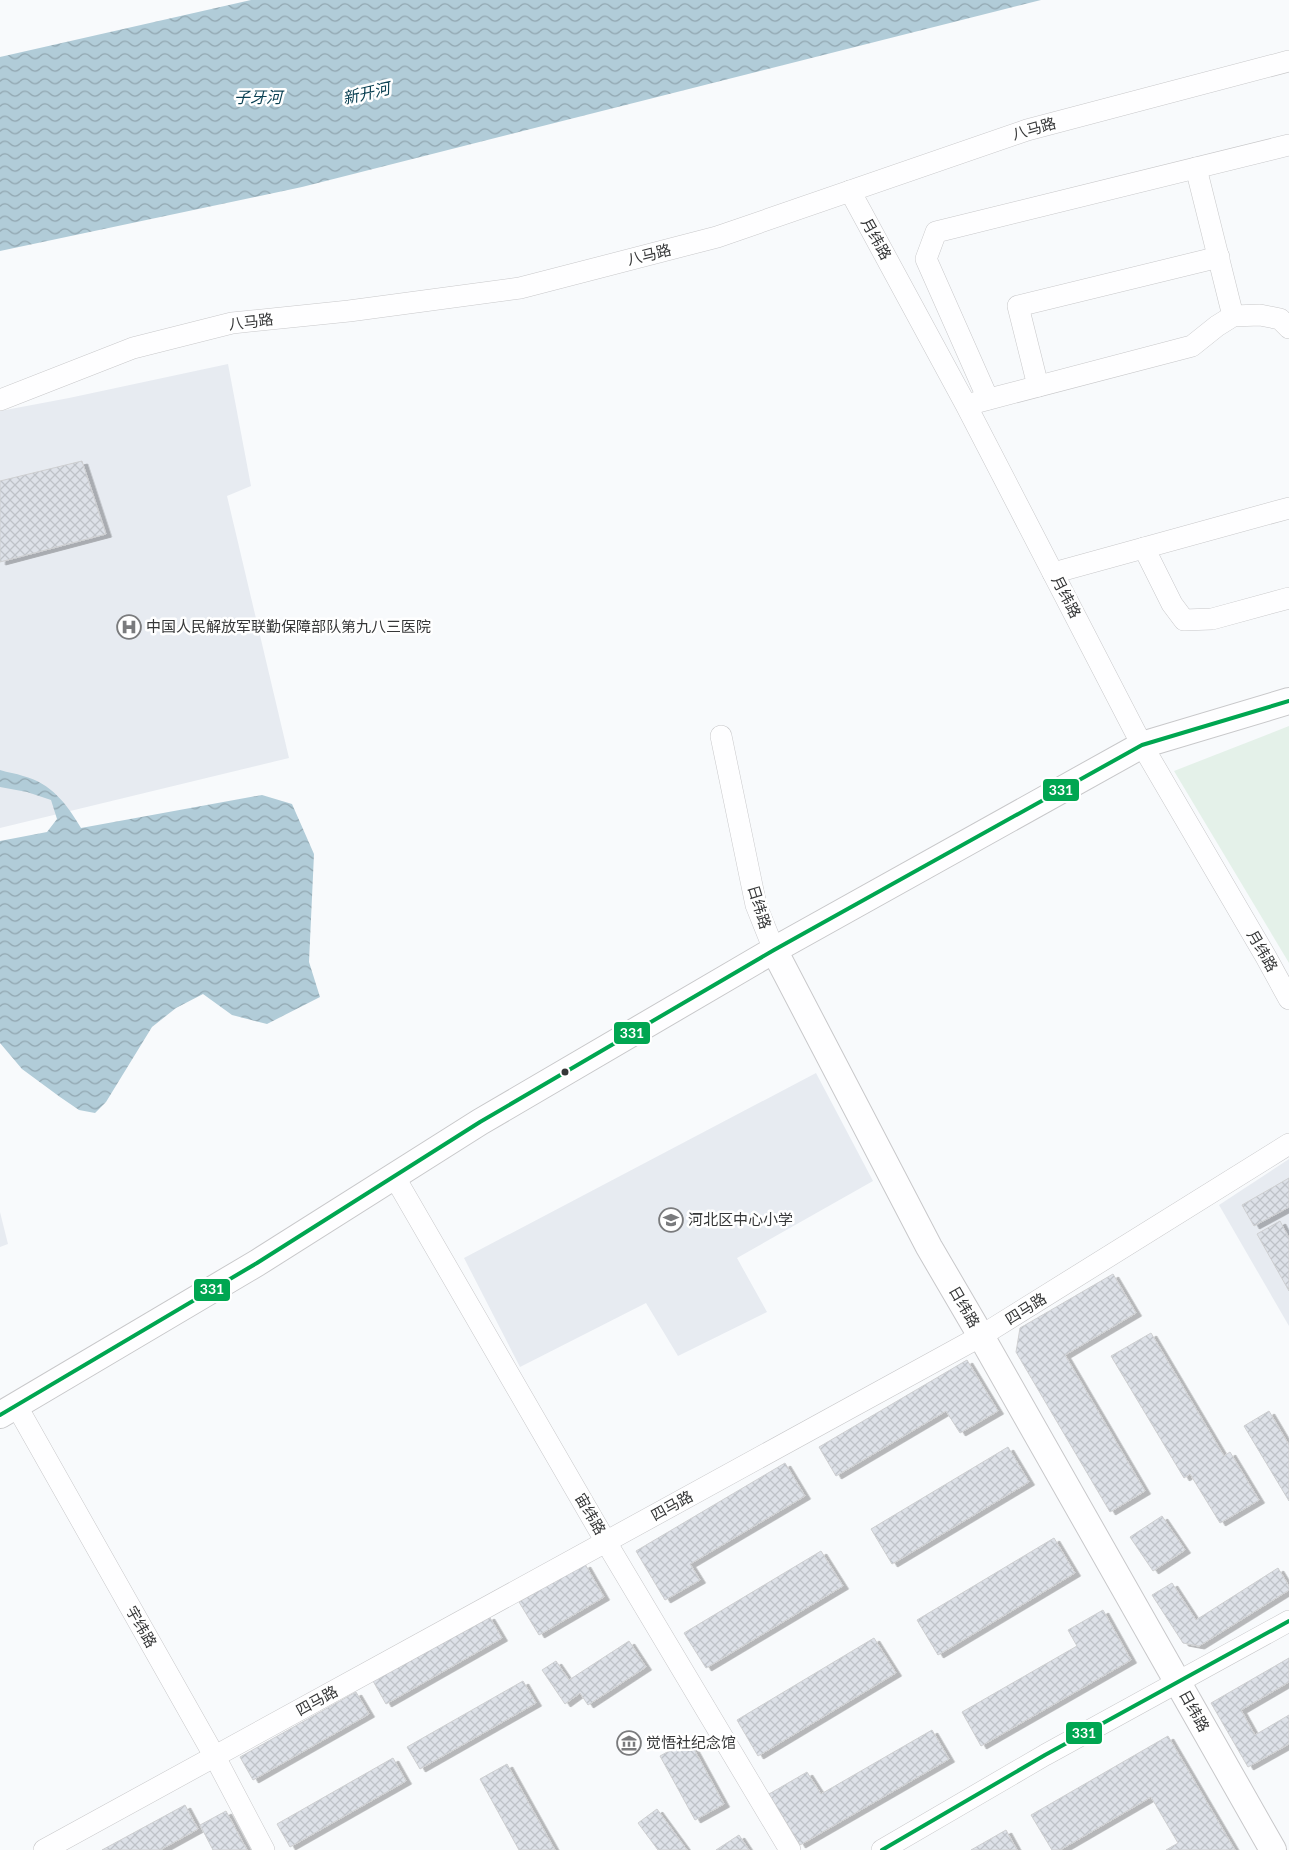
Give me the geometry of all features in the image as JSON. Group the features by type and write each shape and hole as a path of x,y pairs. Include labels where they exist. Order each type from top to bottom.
{"main road":[{"path":"8,1410 257,1263 480,1122 774,950 1142,745 1289,701"},
{"name":"日纬路","path":"774,950 929,1247 1273,1850"}],"street":[{"name":"八马路","path":"0,400 133,348 232,323 348,311 520,288 717,237 1027,130 1289,61"},
{"path":"988,399 926,259 936,232 1289,145"},
{"path":"1196,168 1233,316"},
{"name":"月纬路","path":"850,191 966,405 1142,745 1289,999"},
{"path":"1038,386 1018,306 1219,257"},
{"path":"966,405 1192,346 1233,316 1260,315 1280,319 1289,328"},
{"path":"1053,573 1289,508"},
{"path":"1144,548 1172,604 1184,620 1212,619 1289,598"},
{"name":"日纬路","path":"721,736 756,905 774,950"},
{"name":"四马路","path":"44,1850 981,1336 1289,1144"},
{"name":"宙纬路","path":"394,1176 606,1542 790,1850"},
{"name":"宇纬路","path":"8,1410 215,1757 264,1850"},
{"path":"882,1850 1045,1755 1289,1621"}],"shaded area":[{"name":"中国人民解放军联勤保障部队第九八三医院","path":"228,364 251,486 227,496 289,758 0,828 0,411"},
{"path":"1289,726 1289,963 1174,771"},
{"name":"河北区中心小学","path":"816,1073 873,1181 737,1258 767,1312 678,1356 646,1303 520,1367 464,1258"},
{"path":"1289,1159 1289,1326 1219,1205"},
{"path":"0,1212 8,1244 0,1247"}],"water":[{"name":"子牙河","path":"251,0 1041,0 302,187 0,251 0,57"},
{"path":"0,770 33,779 50,789 64,803 81,828 262,795 292,804 314,854 309,962 320,997 267,1024 232,1015 203,994 176,1008 152,1027 106,1102 95,1113 79,1110 60,1097 22,1069 0,1043 0,841 47,832 57,819 51,800 27,792 0,787"}],"building":[{"path":"82,461 106,534 0,562 0,481"},
{"path":"1289,1178 1289,1207 1254,1226 1242,1205"},
{"path":"1280,1221 1289,1238 1289,1291 1257,1234"},
{"path":"1113,1274 1136,1313 1065,1355 1145,1491 1110,1512 1016,1352 1020,1328"},
{"path":"1151,1333 1224,1456 1230,1452 1259,1500 1220,1523 1190,1474 1184,1478 1111,1356"},
{"path":"967,1360 998,1411 960,1433 946,1411 836,1476 819,1447"},
{"path":"1269,1411 1289,1445 1289,1501 1244,1426"},
{"path":"1008,1447 1029,1482 892,1564 871,1529"},
{"path":"785,1463 805,1496 690,1564 700,1580 665,1600 636,1551"},
{"path":"1162,1516 1185,1550 1153,1571 1130,1537"},
{"path":"1054,1538 1075,1573 938,1655 917,1620"},
{"path":"821,1551 843,1586 706,1668 684,1633"},
{"path":"585,1564 604,1597 539,1635 519,1602"},
{"path":"1278,1568 1289,1586 1289,1590 1199,1646 1183,1643 1152,1595 1172,1583 1196,1620"},
{"path":"1103,1610 1131,1660 981,1746 962,1712 1077,1646 1068,1630"},
{"path":"489,1616 502,1638 386,1704 373,1681"},
{"path":"874,1638 896,1673 758,1756 737,1720"},
{"path":"629,1641 646,1667 588,1705 580,1693 565,1704 542,1670 556,1661 569,1680"},
{"path":"1289,1658 1289,1682 1241,1710 1255,1735 1289,1715 1289,1744 1248,1767 1211,1703"},
{"path":"523,1681 536,1703 420,1769 407,1747"},
{"path":"356,1692 369,1714 253,1780 240,1757"},
{"path":"932,1730 949,1759 800,1845 769,1794 807,1772 821,1794"},
{"path":"1168,1736 1235,1850 1166,1850 1178,1843 1151,1797 1060,1850 1052,1850 1031,1815"},
{"path":"689,1740 724,1804 695,1820 660,1756"},
{"path":"393,1758 406,1781 290,1847 277,1824"},
{"path":"507,1764 555,1850 519,1850 480,1779"},
{"path":"185,1805 198,1829 160,1850 102,1850"},
{"path":"657,1809 687,1850 658,1850 638,1823"},
{"path":"226,1811 247,1850 213,1850 200,1825"},
{"path":"1006,1830 1017,1850 971,1850"},
{"path":"739,1835 749,1850 716,1850"}],"transit line":[{"name":"331","path":"0,1415 257,1263 480,1122 774,950 1142,745 1289,701"},
{"name":"331","path":"882,1850 1045,1755 1289,1621"}],"place":[{"name":"中国人民解放军联勤保障部队第九八三医院","path":"129,627"},
{"name":"河北区中心小学","path":"671,1220"},
{"name":"觉悟社纪念馆","path":"629,1743"}],"water label":[{"name":"新开河","path":"366,93"}]}
